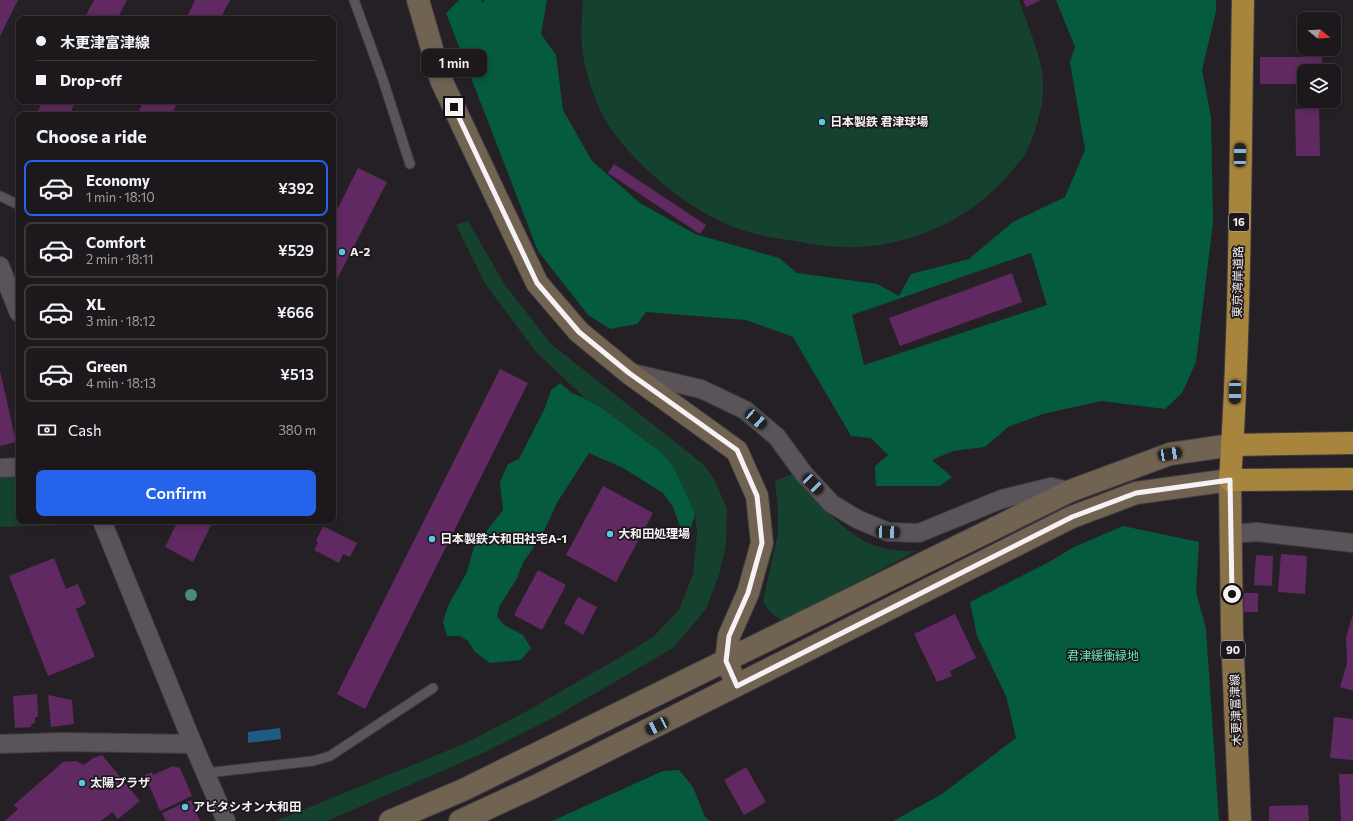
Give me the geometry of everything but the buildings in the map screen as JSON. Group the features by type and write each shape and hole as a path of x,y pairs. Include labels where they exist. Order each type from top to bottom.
{"highway":[{"name":"東京湾岸道路","path":"1230,480 1240,186 1243,0"},
{"path":"1232,445 1353,443"},
{"path":"1230,480 1353,479"}],"main road":[{"name":"木更津富津線","path":"1230,480 1232,634 1240,821"}],"street":[{"path":"422,2 441,80 537,283 579,332 629,373 737,450 757,496 762,543 748,593 729,636 726,661 737,686"},
{"path":"0,266 16,302"},
{"path":"629,373 702,389 745,410 777,437 804,474 832,504 857,518 888,532 919,533 1002,499 1051,487 1070,491"},
{"path":"390,821 463,790 1070,491 1170,454 1232,445"},
{"path":"0,468 16,467"},
{"path":"460,821 536,786 1072,517 1136,493 1230,480"},
{"path":"103,524 223,814"},
{"path":"1231,534 1257,532 1353,543"},
{"path":"0,744 63,742 193,744"}],"lane":[{"path":"354,0 383,80 410,164"},
{"path":"0,196 16,204"},
{"path":"206,773 313,760 330,756 433,688"}],"green space":[{"path":"459,0 481,0 484,3 484,0 547,0 541,34 556,55 563,110 592,161 640,203 695,234 779,258 797,273 877,284 899,296 911,274 969,259 1013,222 1065,197 1085,150 1070,62 1075,47 1056,0 1216,0 1216,11 1202,70 1211,117 1213,223 1196,362 1182,393 1165,409 1101,401 1043,414 1008,427 985,447 953,451 932,460 952,477 940,486 876,486 875,466 888,455 871,438 851,436 793,337 746,320 646,312 637,324 610,329 588,315 538,251 446,13","holes":["1031,253 1047,305 864,365 852,315"]},
{"name":"日本製鉄 君津球場","path":"583,0 1019,0 1040,62 1043,82 1041,109 1029,147 1024,156 1011,172 993,191 973,207 951,221 928,232 903,240 877,245 852,247 818,245 756,234 741,230 718,220 670,190 628,151 617,137 605,119 595,98 585,66 582,42"},
{"path":"468,221 505,285 551,344 703,464 714,479 727,509 726,544 719,575 706,609 673,648 551,719 481,754 327,821 276,821 466,743 525,712 619,658 653,637 679,610 693,574 697,533 695,514 675,469 662,453 603,409 586,399 536,352 486,285 456,225"},
{"path":"560,383 572,393 603,409 662,453 675,469 695,514 691,528 680,526 673,507 663,493 623,468 589,453 558,501 543,533 523,563 516,580 500,605 497,616 504,625 523,635 531,648 521,660 490,663 475,652 468,641 460,636 447,636 443,622 448,606 467,572 474,547 503,510 500,482 508,464 519,459 545,408 551,390"},
{"path":"16,473 16,524 69,525 0,527 0,474"},
{"path":"792,474 832,515 849,531 863,541 878,547 901,551 916,551 785,621 772,613 763,601 778,533 778,510 775,481"},
{"name":"君津緩衝緑地","path":"1123,526 1199,542 1196,592 1206,629 1219,821 893,821 942,794 1016,738 1006,696 977,636 970,602 1049,562 1074,547"},
{"path":"679,770 693,787 705,817 710,821 552,821 663,771"}],"water":[{"path":"280,728 281,739 248,743 248,732"}],"place":[{"name":"日本製鉄 君津球場","path":"822,122"},
{"name":"A-2","path":"342,252"},
{"name":"大和田処理場","path":"610,534"},
{"name":"日本製鉄大和田社宅A-1","path":"432,539"},
{"name":"太陽プラザ","path":"82,783"},
{"name":"アビタシオン大和田","path":"185,807"}],"route":[{"path":"454,107 537,283 579,332 629,373 737,450 757,496 762,543 748,593 729,636 726,661 737,686 1072,517 1136,493 1230,480 1232,519 1232,594"}]}
